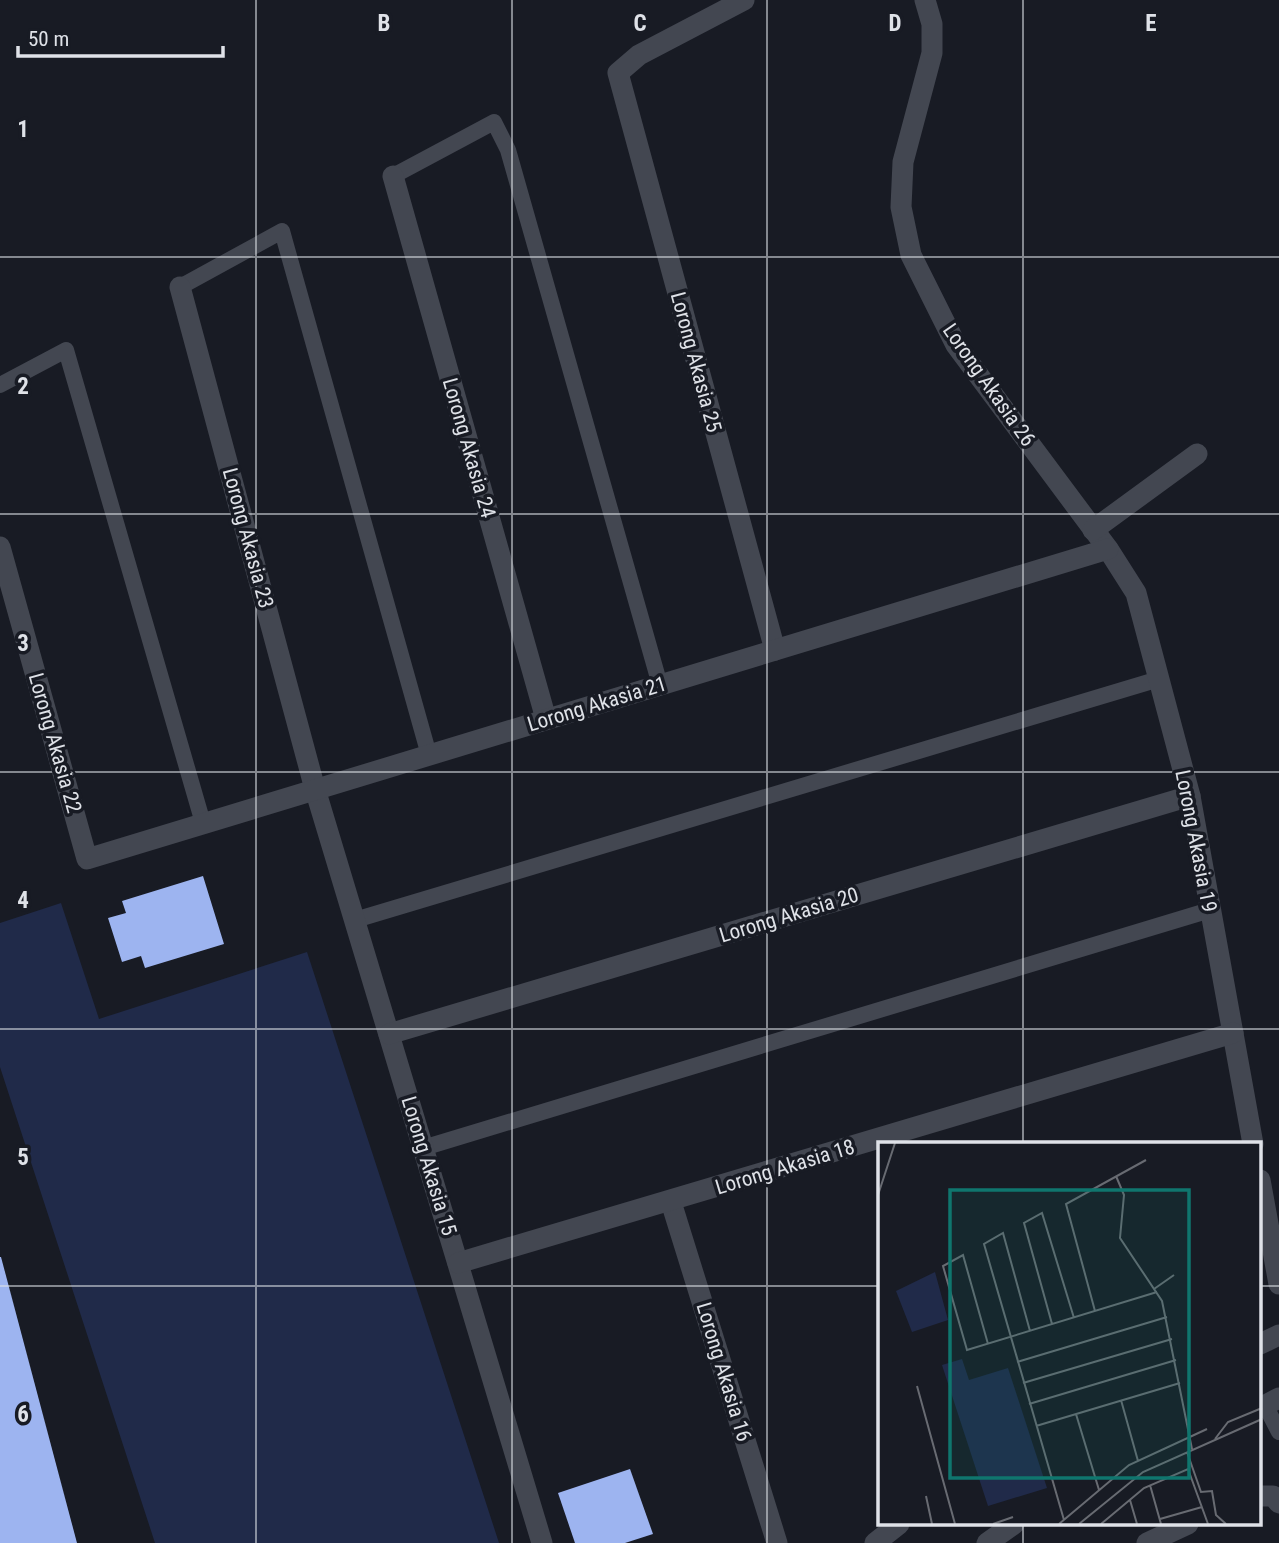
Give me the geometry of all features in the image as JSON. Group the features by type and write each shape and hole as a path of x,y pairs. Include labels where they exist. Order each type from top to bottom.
{"street":[{"name":"Lorong Akasia 25","path":"744,0 639,55 618,74 775,650"},
{"name":"Lorong Akasia 26","path":"925,0 932,24 932,54 903,162 901,206 911,255 956,345 1108,549"},
{"name":"Lorong Akasia 24","path":"393,176 546,719"},
{"name":"Lorong Akasia 23","path":"180,287 315,789"},
{"path":"1094,530 1197,454"},
{"name":"Lorong Akasia 22","path":"0,547 87,859"},
{"name":"Lorong Akasia 21","path":"87,859 1108,549"},
{"name":"Lorong Akasia 19","path":"1108,549 1136,593 1189,796 1253,1142"},
{"name":"Lorong Akasia 15","path":"315,789 542,1543"},
{"name":"Lorong Akasia 20","path":"389,1034 1189,796"},
{"name":"Lorong Akasia 18","path":"890,1142 1233,1033"},
{"name":"Lorong Akasia 18","path":"458,1263 878,1145"},
{"path":"1262,1191 1279,1284"},
{"name":"Lorong Akasia 16","path":"671,1202 777,1543"},
{"path":"1262,1342 1279,1335"},
{"path":"875,1543 896,1526"},
{"path":"987,1543 1011,1526"},
{"path":"1147,1543 1184,1526"}],"lane":[{"path":"393,176 494,122 499,131 508,150 660,685"},
{"path":"180,287 282,231 429,755"},
{"path":"0,385 66,350 203,823"},
{"path":"355,920 1158,679"},
{"path":"423,1148 1210,910"},
{"path":"1268,1404 1279,1432"}],"shaded area":[{"path":"61,903 99,1019 307,952 499,1543 155,1543 0,1067 0,923"}],"building":[{"path":"203,876 224,944 145,968 141,956 122,962 108,918 126,913 122,901"},
{"path":"1,1257 77,1543 0,1543"},
{"path":"630,1469 653,1534 625,1543 575,1543 558,1493"}]}
